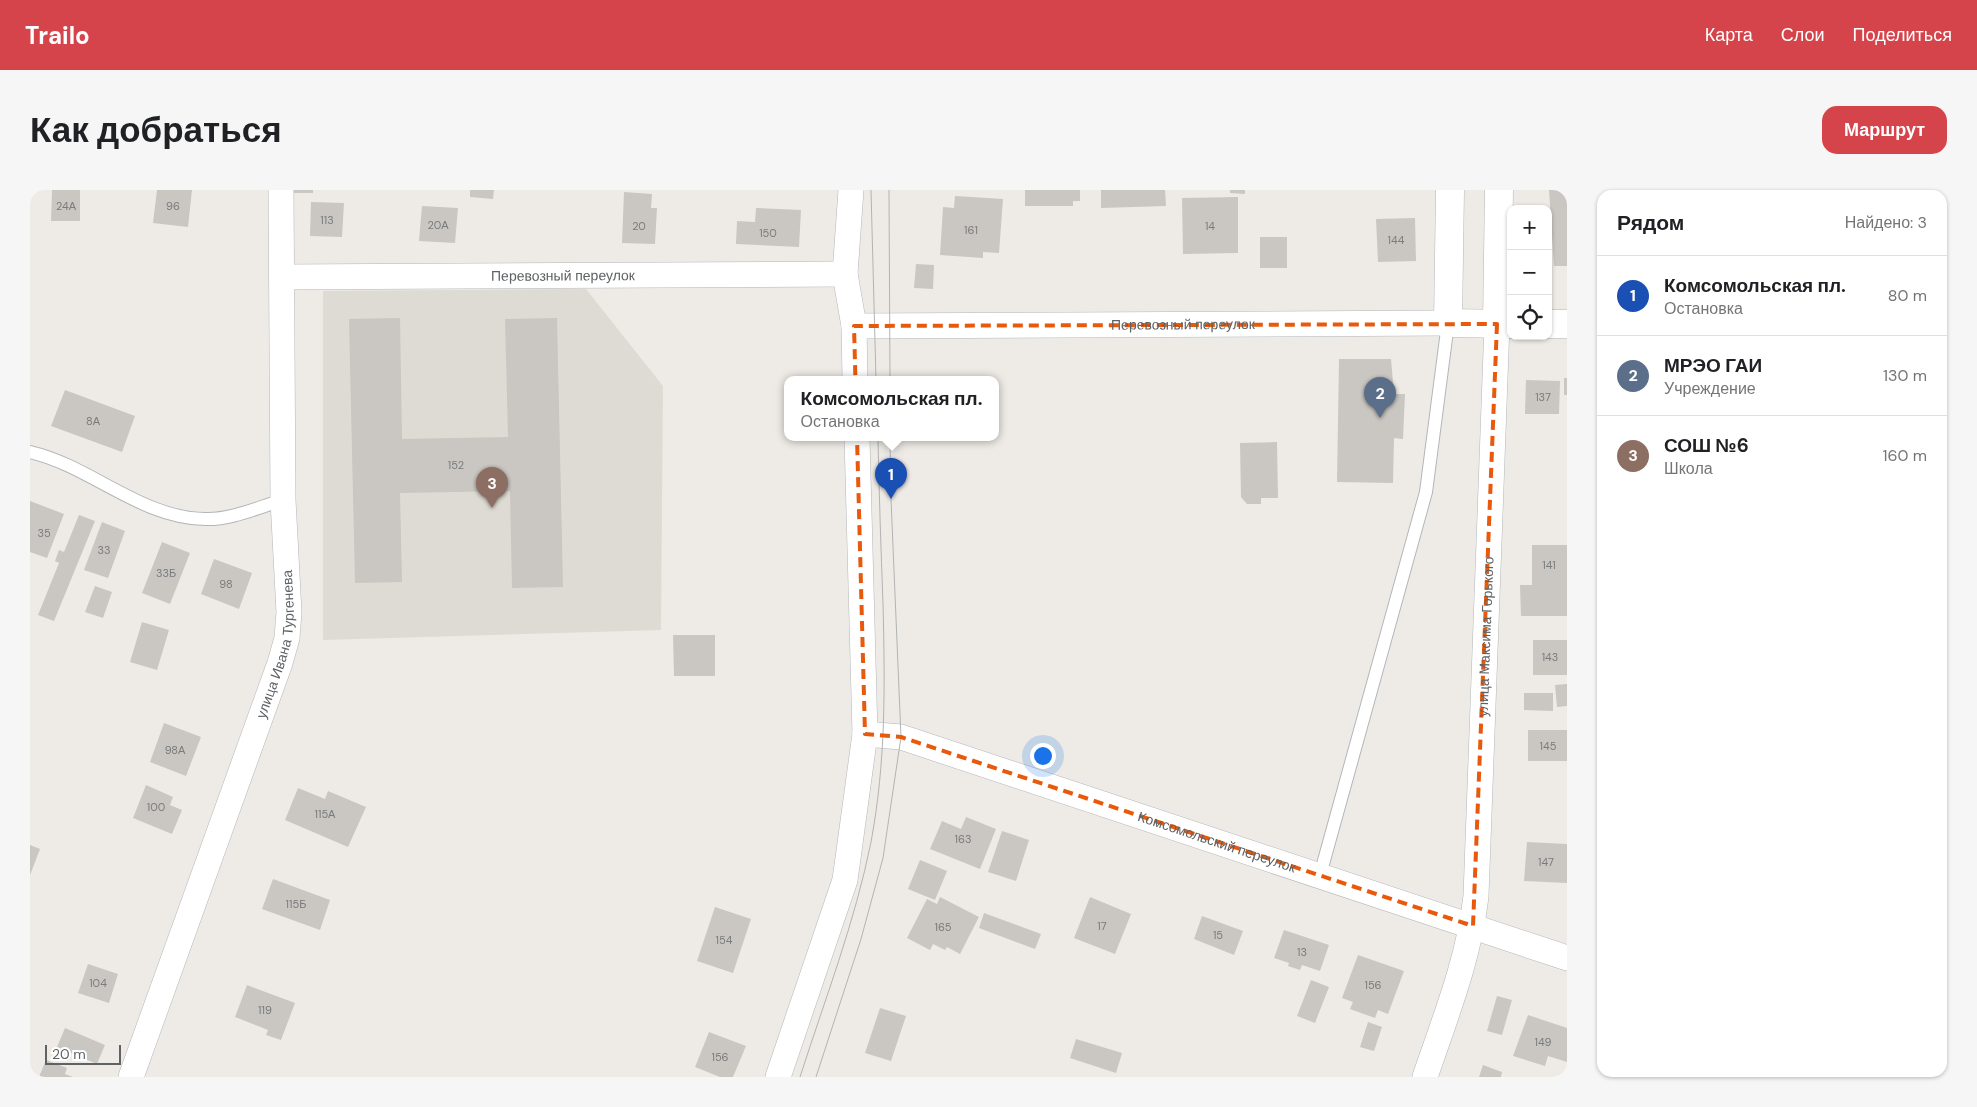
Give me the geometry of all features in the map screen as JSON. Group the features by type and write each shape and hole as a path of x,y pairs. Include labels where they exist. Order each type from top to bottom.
{"street":[{"name":"улица Ивана Тургенева","path":"131,1077 280,663 287,638 289,612 283,500 281,190"},
{"path":"852,190 845,274 854,326 855,376"},
{"path":"1448,323 1450,190"},
{"name":"улица Максима Горького","path":"1425,1077 1466,954 1473,926 1476,896 1504,324 1499,190"},
{"name":"Перевозный переулок","path":"282,278 845,274"},
{"name":"Перевозный переулок","path":"854,326 1504,324"},
{"path":"1552,324 1567,324"},
{"path":"778,1077 845,880 865,734 857,441"},
{"name":"Комсомольский переулок","path":"865,734 901,737 1567,958"}],"lane":[{"path":"1320,875 1426,492 1448,323"},
{"path":"30,452 73,467 148,507 178,516 206,519 233,515 283,500"}],"highlighted area":[{"path":"1497,324 1473,926 901,737 865,734 854,326"}],"shaded area":[{"path":"586,289 663,386 661,630 323,640 323,291"}],"building":[{"path":"52,190 80,190 80,221 51,221"},
{"path":"157,190 192,190 188,227 153,223"},
{"path":"293,190 313,190 313,193 293,193"},
{"path":"470,190 494,190 493,199 470,197"},
{"path":"1025,190 1080,190 1080,201 1073,201 1073,206 1025,206"},
{"path":"1101,190 1165,190 1166,206 1101,208"},
{"path":"1230,190 1245,190 1245,194 1230,193"},
{"path":"1549,190 1567,190 1567,266 1554,266 1552,205 1550,205"},
{"path":"624,192 652,194 651,208 657,208 655,244 622,243"},
{"path":"955,196 1003,199 999,253 983,252 983,258 940,255 943,207 954,208"},
{"path":"1238,197 1238,253 1183,254 1182,198"},
{"path":"311,202 344,203 342,237 310,236"},
{"path":"422,206 458,208 455,243 419,241"},
{"path":"756,208 801,210 799,247 736,244 737,221 755,222"},
{"path":"1415,218 1416,261 1378,262 1376,219"},
{"path":"1260,237 1287,237 1287,268 1260,268"},
{"path":"916,264 934,265 933,289 914,288"},
{"path":"400,318 402,439 508,437 505,319 557,318 563,587 512,588 510,491 400,493 402,582 355,583 349,319"},
{"path":"1339,359 1391,359 1394,394 1405,394 1403,439 1394,438 1393,483 1337,482"},
{"path":"1564,378 1567,378 1567,395 1564,395"},
{"path":"1526,380 1560,381 1559,414 1525,414"},
{"path":"65,390 135,416 122,452 51,426"},
{"path":"1277,442 1278,498 1261,498 1261,504 1247,504 1241,497 1240,443"},
{"path":"30,501 64,514 47,558 30,552"},
{"path":"79,515 95,521 54,621 38,615 59,563 55,561 59,550 64,552"},
{"path":"102,522 125,531 108,578 84,570"},
{"path":"162,542 190,553 170,604 142,593"},
{"path":"1532,545 1567,545 1567,616 1521,616 1520,585 1532,585"},
{"path":"214,559 252,573 239,609 201,594"},
{"path":"95,586 112,592 103,618 85,612"},
{"path":"142,622 169,630 157,670 130,662"},
{"path":"673,635 715,635 715,676 674,676"},
{"path":"1533,640 1567,640 1567,675 1533,675"},
{"path":"1567,684 1567,706 1557,707 1555,685"},
{"path":"1524,693 1553,693 1553,711 1524,710"},
{"path":"164,723 201,737 186,776 150,762"},
{"path":"1528,730 1567,730 1567,761 1528,761"},
{"path":"146,785 173,797 170,805 182,810 172,834 133,818"},
{"path":"298,788 325,799 328,791 366,807 348,847 285,820"},
{"path":"966,817 996,829 980,869 930,849 942,821 961,829"},
{"path":"1002,831 1029,840 1016,881 988,872"},
{"path":"1527,842 1567,844 1567,883 1524,881"},
{"path":"30,845 40,849 30,875"},
{"path":"920,860 947,871 935,900 908,889"},
{"path":"273,879 330,900 320,930 262,909"},
{"path":"940,897 979,917 960,954 947,947 945,950 933,944 930,950 907,938 927,899 937,904"},
{"path":"1090,897 1131,914 1115,954 1074,938"},
{"path":"715,907 751,919 733,973 697,961"},
{"path":"984,913 1041,934 1035,949 979,928"},
{"path":"1202,916 1243,931 1234,955 1194,939"},
{"path":"1284,930 1329,945 1320,971 1302,965 1300,970 1288,966 1289,963 1274,958"},
{"path":"1358,955 1404,971 1388,1014 1378,1010 1375,1018 1350,1009 1353,1002 1342,998"},
{"path":"88,964 118,974 109,1003 78,993"},
{"path":"1311,980 1329,987 1315,1023 1297,1016"},
{"path":"247,985 295,1003 281,1040 266,1035 268,1030 235,1017"},
{"path":"1497,996 1512,1000 1502,1035 1487,1031"},
{"path":"880,1008 906,1016 891,1061 865,1053"},
{"path":"1528,1015 1567,1028 1567,1062 1548,1056 1545,1066 1513,1056"},
{"path":"1368,1022 1382,1027 1374,1051 1360,1047"},
{"path":"65,1028 105,1045 97,1064 57,1047"},
{"path":"709,1032 746,1046 733,1077 720,1077 695,1067"},
{"path":"1076,1039 1122,1053 1116,1073 1070,1058"},
{"path":"46,1060 67,1068 65,1074 73,1077 39,1077"},
{"path":"1483,1065 1502,1072 1501,1077 1479,1077"}],"tram line":[{"path":"871,190 876,376"},
{"path":"889,190 890,376"},
{"path":"800,1077 857,902 876,812 882,753 884,694 878,441"},
{"path":"816,1077 861,939 883,858 901,737 890,441"}],"place":[{"name":"МРЭО ГАИ","path":"1380,418"},
{"name":"Комсомольская пл.","path":"891,499"},
{"name":"СОШ №6","path":"492,508"}]}
